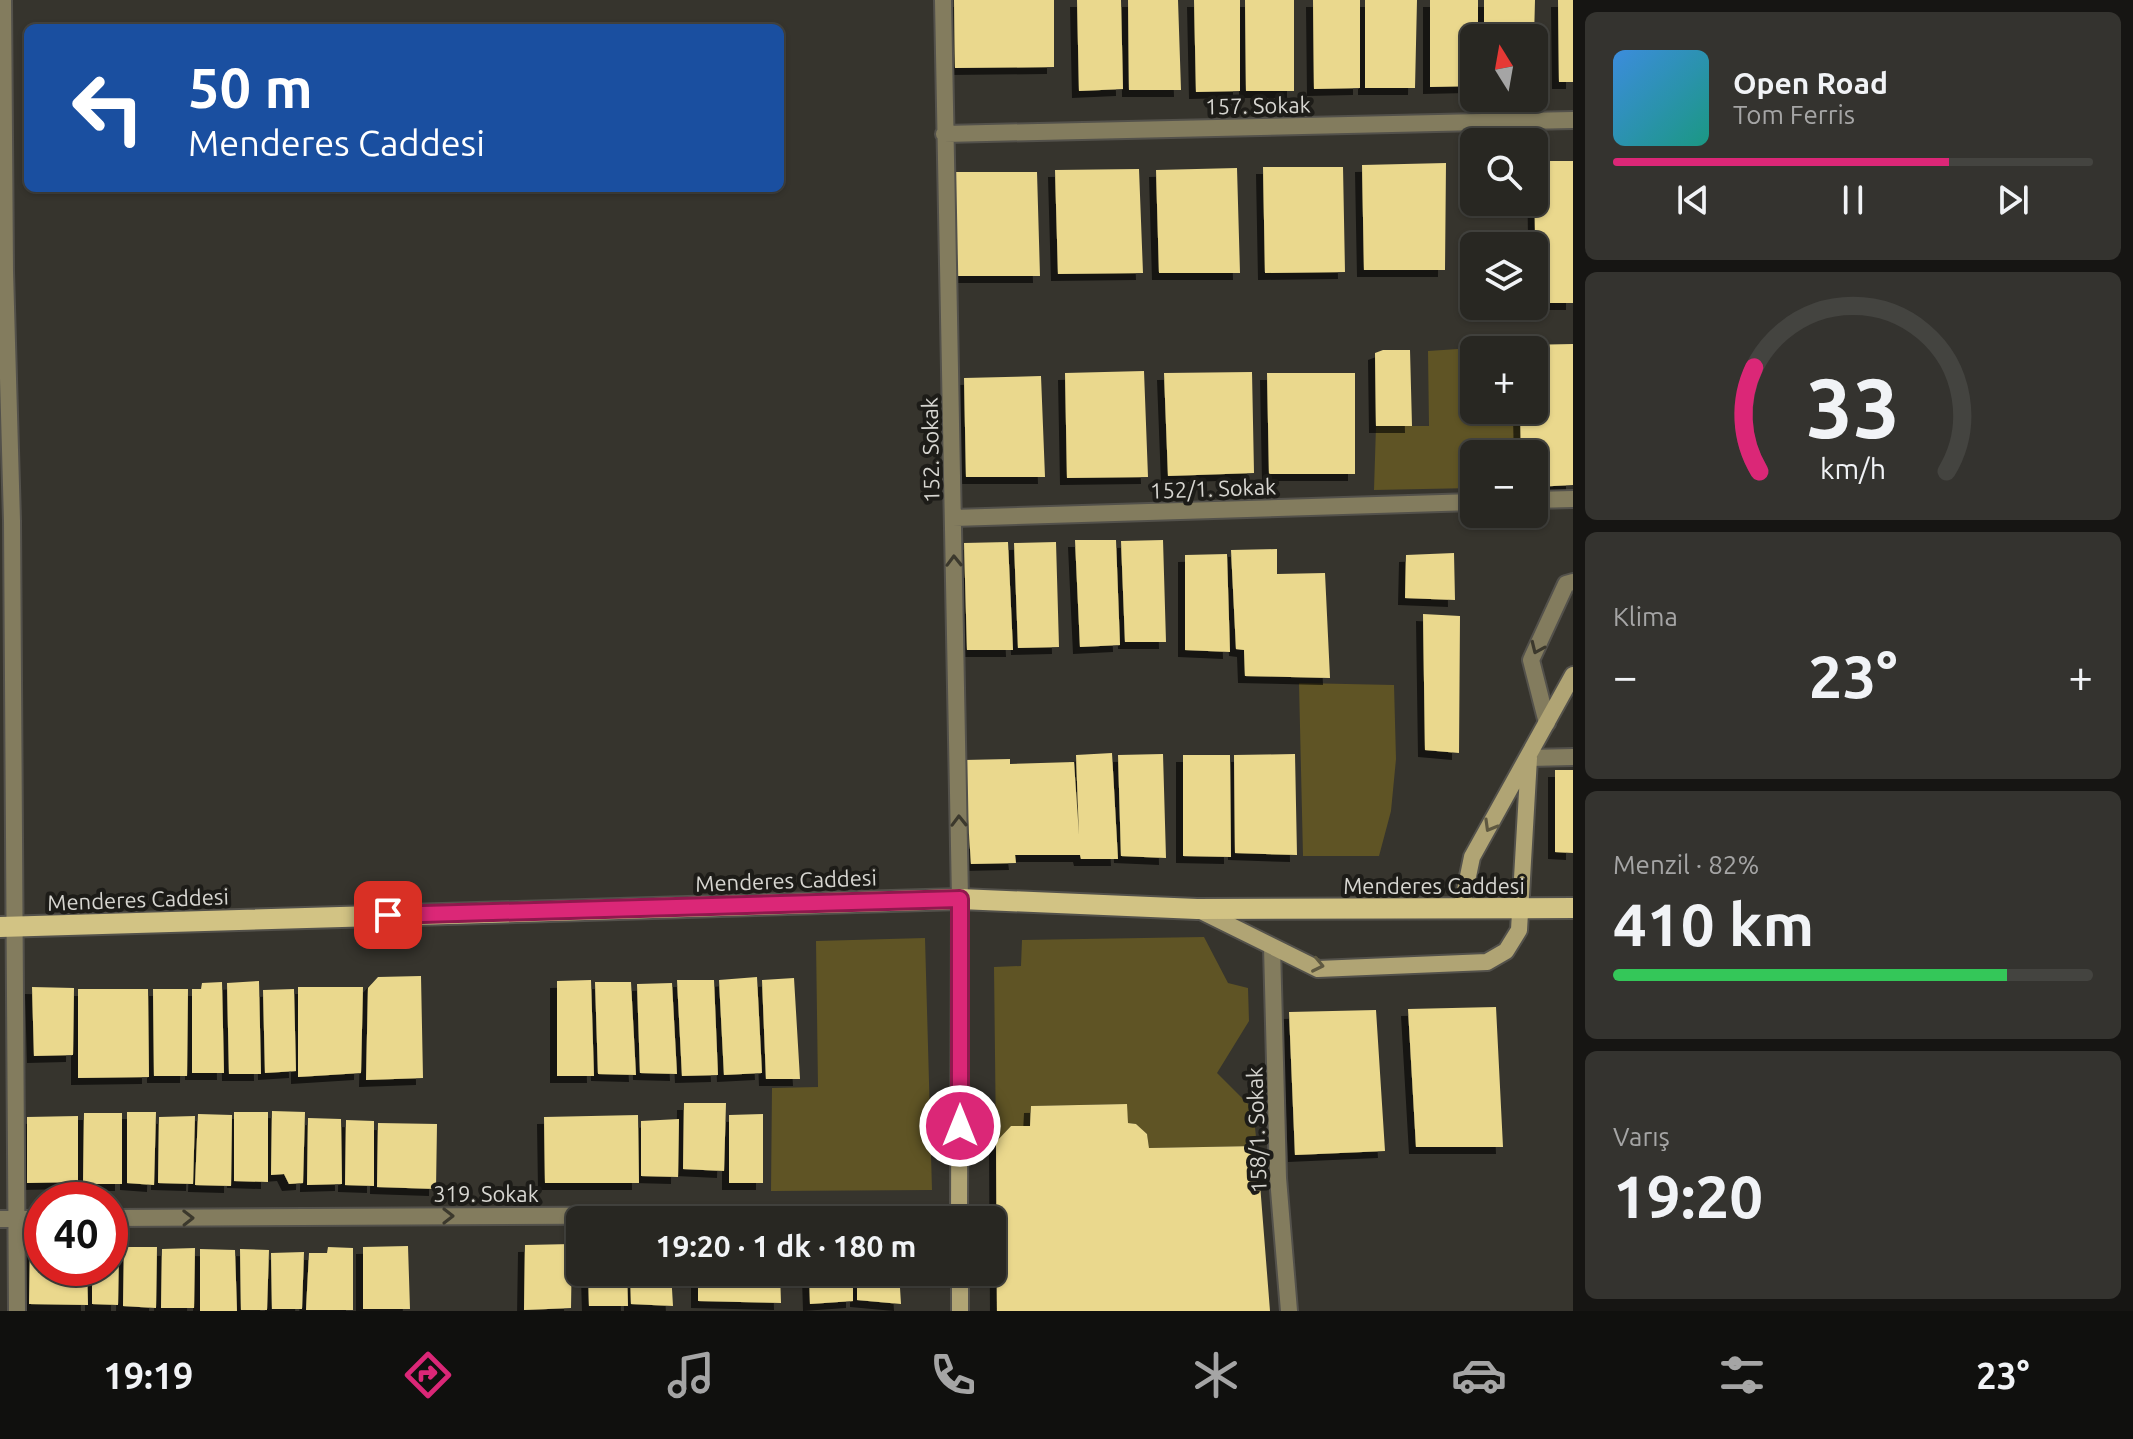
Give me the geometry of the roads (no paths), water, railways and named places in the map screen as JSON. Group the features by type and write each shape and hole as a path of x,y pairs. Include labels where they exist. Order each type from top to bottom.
{"main road":[{"path":"1461,910 1472,857 1573,675"},
{"path":"1197,909 1318,969 1487,962 1506,951 1519,930 1529,758"},
{"name":"Menderes Caddesi","path":"7,927 960,899 1197,909 1573,908"},
{"path":"959,1206 960,899"},
{"path":"960,1286 960,1311"}],"street":[{"path":"3,0 8,1219 17,1311"},
{"name":"152. Sokak","path":"943,0 960,899"},
{"name":"157. Sokak","path":"944,134 1573,120"},
{"path":"1548,500 1573,499"},
{"name":"152/1. Sokak","path":"953,518 1460,502"},
{"path":"1547,723 1531,660 1566,584 1573,582"},
{"path":"1529,758 1573,757"},
{"name":"158/1. Sokak","path":"1272,947 1278,1178 1289,1311"},
{"name":"319. Sokak","path":"128,1218 566,1217"}]}
